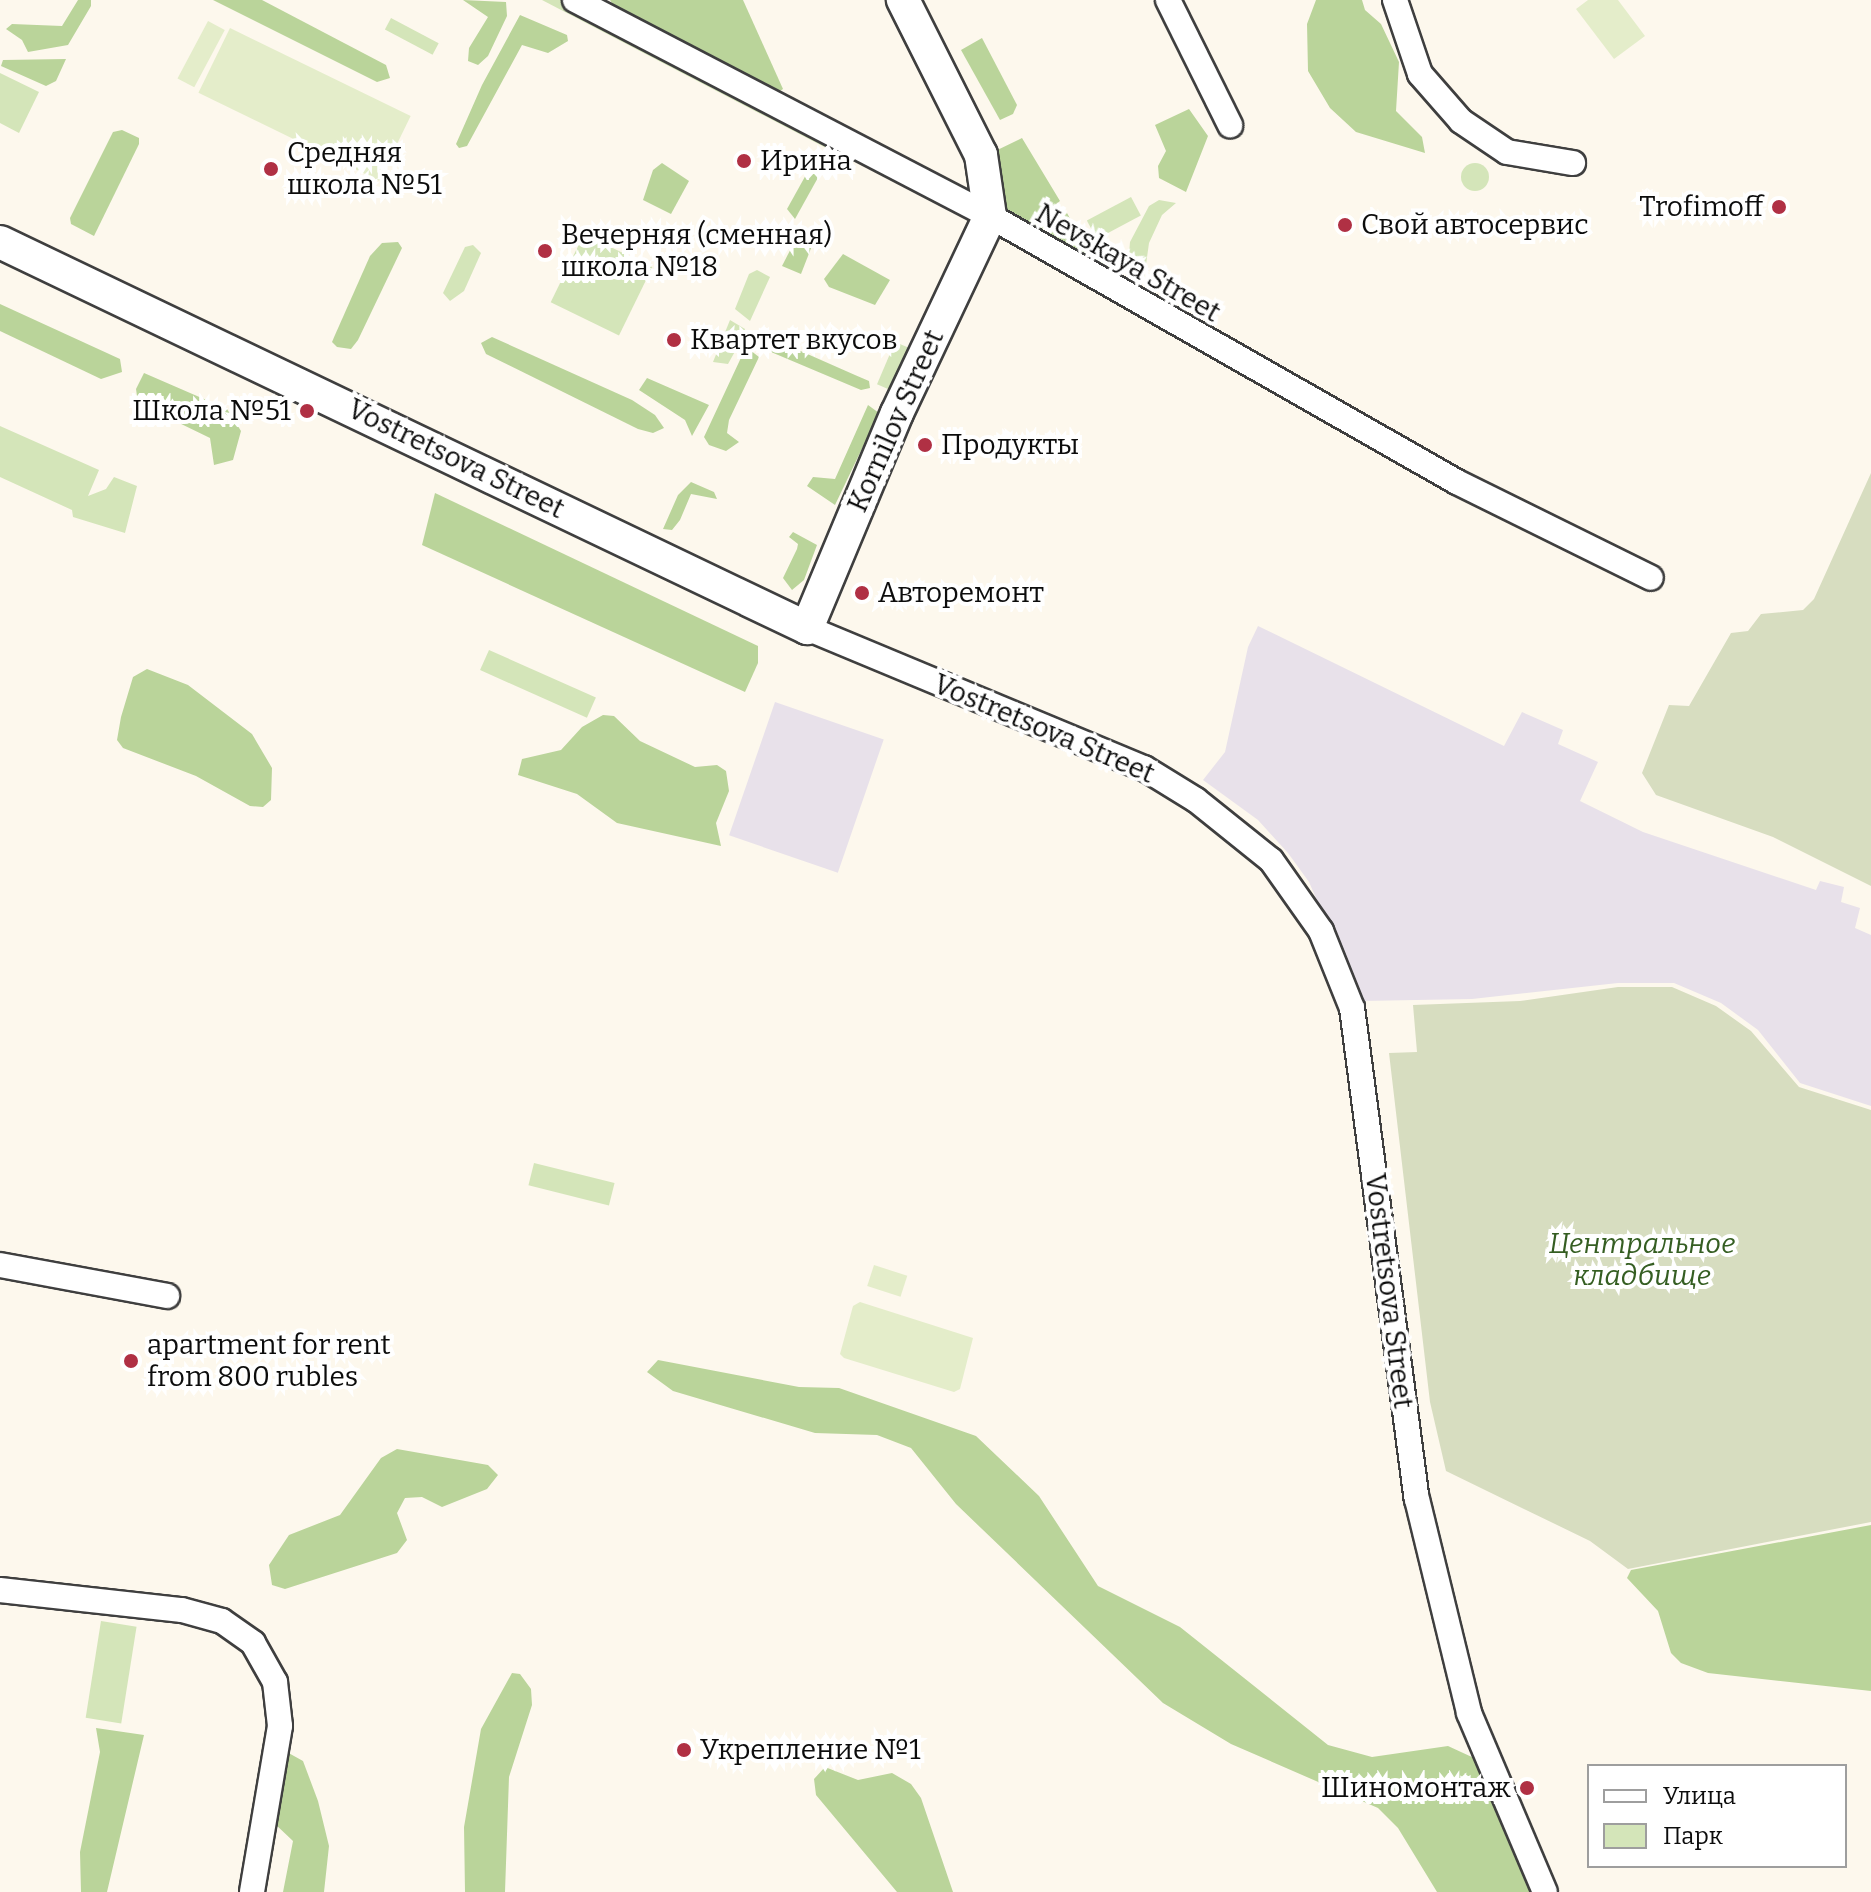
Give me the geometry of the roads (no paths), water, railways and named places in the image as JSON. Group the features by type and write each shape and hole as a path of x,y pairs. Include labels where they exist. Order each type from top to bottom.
{"street":[{"name":"Nevskaya Street","path":"575,0 990,216 1457,482 1651,578"},
{"path":"903,0 981,155 990,216"},
{"path":"1168,0 1230,125"},
{"path":"1395,0 1420,74 1461,121 1507,152 1573,163"},
{"name":"Kornilov Street","path":"807,628 897,413 990,216"},
{"name":"Vostretsova Street","path":"0,242 807,628 1144,768 1196,800 1262,851 1297,890 1321,931 1352,1008 1417,1499 1469,1713 1545,1892"},
{"path":"0,1265 167,1296"},
{"path":"0,1590 182,1610 222,1621 253,1643 275,1682 280,1726 252,1892"}],"place":[{"name":"Ирина","path":"744,161"},
{"name":"Средняя школа №51","path":"271,169"},
{"name":"Trofimoff","path":"1779,207"},
{"name":"Свой автосервис","path":"1345,225"},
{"name":"Вечерняя (сменная) школа №18","path":"545,251"},
{"name":"Квартет вкусов","path":"674,340"},
{"name":"Школа №51","path":"307,411"},
{"name":"Продукты","path":"925,445"},
{"name":"Авторемонт","path":"862,593"},
{"name":"apartment for rent from 800 rubles","path":"131,1361"},
{"name":"Укрепление №1","path":"684,1750"},
{"name":"Шиномонтаж","path":"1527,1788"}],"park label":[{"name":"Центральное кладбище","path":"1642,1260"}]}
